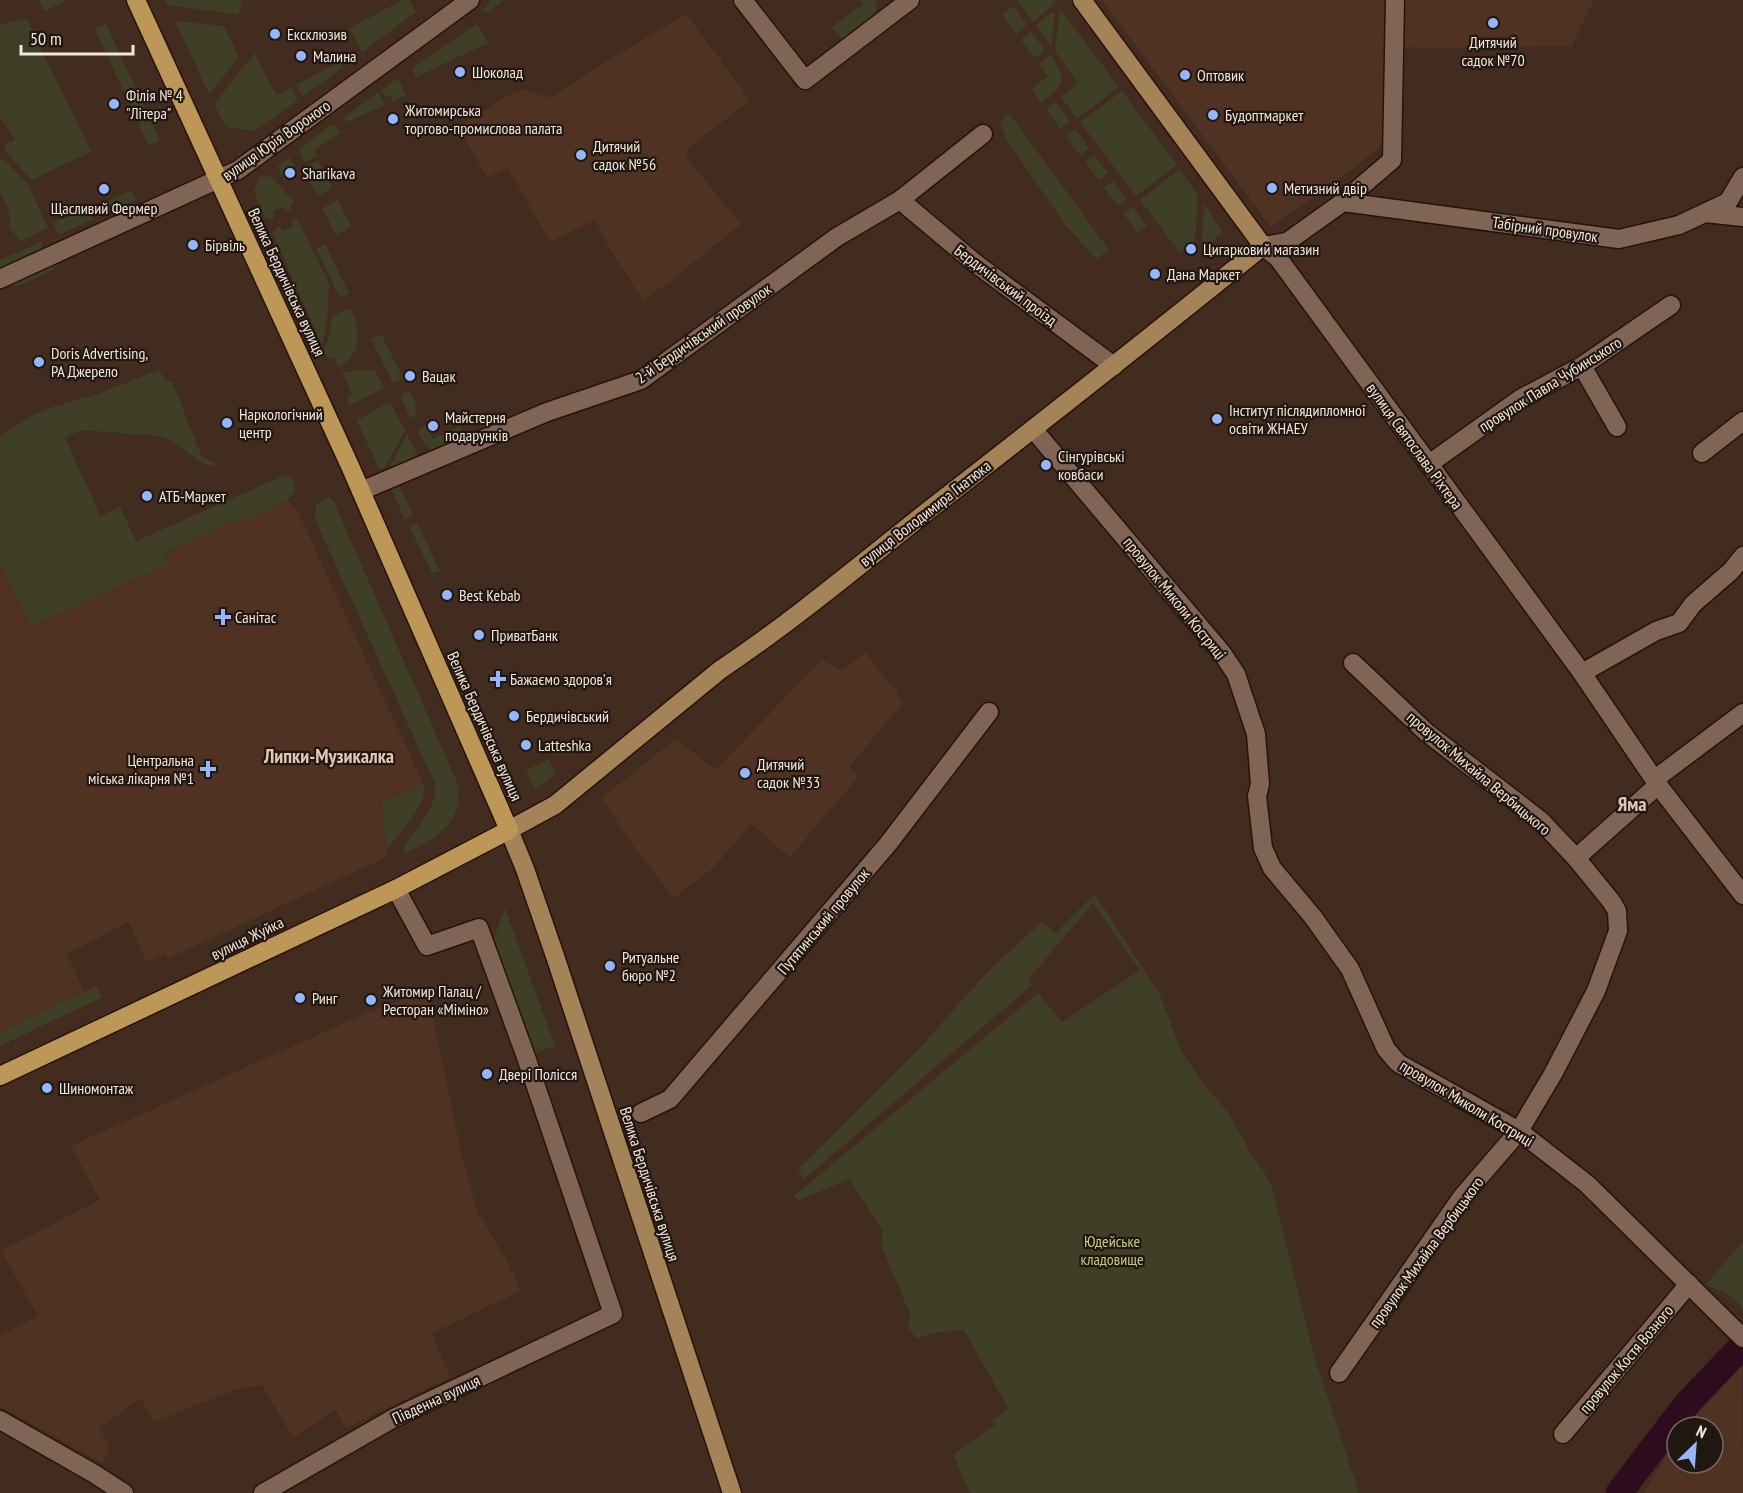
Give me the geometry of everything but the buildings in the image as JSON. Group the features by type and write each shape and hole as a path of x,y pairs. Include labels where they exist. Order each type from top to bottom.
{"highway":[{"name":"Велика Бердичівська вулиця","path":"126,0 215,182 360,491 503,833"},
{"name":"Велика Бердичівська вулиця","path":"136,0 503,833"},
{"name":"вулиця Жуйка","path":"0,1076 396,889 503,833"}],"main road":[{"name":"вулиця Святослава Ріхтера","path":"1082,0 1263,246"},
{"name":"вулиця Володимира Гнатюка","path":"503,833 555,805 720,670 756,645 1114,366 1263,246"},
{"name":"Велика Бердичівська вулиця","path":"503,833 653,1291 722,1493"},
{"name":"Велика Бердичівська вулиця","path":"503,833 529,879 732,1493"}],"street":[{"name":"вулиця Юрія Вороного","path":"0,279 238,170 470,0"},
{"path":"743,0 805,80 910,0"},
{"name":"вулиця Володимира Гнатюка","path":"1263,246 1287,242 1343,202 1392,160 1395,0"},
{"name":"2-й Бердичівський провулок","path":"360,491 548,412 641,380 837,237 900,200 983,134"},
{"name":"Табірний провулок","path":"1343,202 1618,239 1679,225 1728,202 1743,177"},
{"name":"Бердичівський проїзд","path":"900,200 975,263 1114,366"},
{"path":"1705,213 1743,217"},
{"name":"вулиця Святослава Ріхтера","path":"1263,246 1278,258 1582,673 1656,782 1743,896"},
{"name":"провулок Павла Чубинського","path":"1429,464 1520,399 1582,366 1671,305"},
{"path":"1582,366 1617,427"},
{"path":"1702,453 1743,421"},
{"name":"провулок Миколи Костриці","path":"1033,429 1222,653 1236,674 1256,734 1260,784 1257,796 1263,848 1272,868 1313,917 1350,969 1386,1049 1398,1063 1519,1131 1597,1193 1743,1338"},
{"path":"1582,673 1656,632 1679,623 1693,604 1731,571 1743,556"},
{"name":"провулок Михайла Вербицького","path":"1340,1374 1462,1197 1519,1131 1553,1074 1596,991 1618,931 1617,911 1611,901 1576,858 1540,820 1426,732 1353,663"},
{"name":"Путятинський провулок","path":"641,1113 670,1099 677,1091 888,844 989,712"},
{"path":"1576,858 1656,782 1743,713"},
{"name":"Південна вулиця","path":"263,1493 394,1418 613,1314 526,1057 479,928 427,946 396,889"},
{"name":"провулок Костя Возного","path":"1563,1434 1689,1284"},
{"path":"0,1420 124,1493"}],"shaded area":[{"path":"1102,0 1396,0 1387,141 1343,176 1271,227"},
{"name":"Дитячий садок №70","path":"1403,0 1594,0 1572,46 1442,48 1404,47"},
{"name":"Дитячий садок №56","path":"686,14 750,100 686,150 688,160 741,224 671,281 643,300 610,249 595,220 550,242 508,168 487,177 458,127 512,93 524,89 550,98"},
{"name":"Центральна міська лікарня №1","path":"280,494 297,510 423,783 382,803 387,849 384,858 167,959 165,954 147,962 129,922 67,954 84,992 0,1032 0,563 31,625 167,563 164,555"},
{"name":"Дитячий садок №33","path":"865,652 904,702 849,767 859,776 790,857 752,824 712,869 674,898 629,840 602,798 676,739 715,770 822,660 843,671"},
{"path":"427,989 461,1152 477,1211 507,1261 521,1291 432,1333 450,1377 346,1428 336,1410 293,1438 262,1385 238,1389 153,1422 141,1398 100,1428 110,1450 102,1463 0,1406 0,1336 38,1316 1,1251 100,1200 71,1146 362,1015"},
{"path":"1742,1348 1743,1493 1644,1493 1665,1457 1665,1475 1725,1475 1725,1415 1690,1415 1724,1361"}],"green space":[{"path":"39,0 68,0 44,11"},
{"path":"165,0 240,0 242,5 238,15 168,5"},
{"path":"403,0 409,0 416,12 362,52 349,28"},
{"path":"491,0 504,0 488,12 482,11"},
{"path":"860,0 875,0 875,14 868,24 845,42 832,27 863,4"},
{"path":"1017,0 1054,0 1056,3 1033,22"},
{"path":"1013,6 1027,25 1016,34 1002,14"},
{"path":"1060,9 1119,87 1077,119 1061,97 1078,83 1055,51"},
{"path":"1052,12 1055,14 1051,46 1036,25"},
{"path":"27,19 91,152 31,180 4,149 5,144 15,139 0,117 0,25"},
{"path":"175,21 224,26 239,57 209,94"},
{"path":"106,24 160,141 149,146 95,29"},
{"path":"477,24 488,43 416,77 412,68"},
{"path":"1031,31 1045,50 1035,58 1021,40"},
{"path":"255,53 276,95 291,88 298,100 255,131 226,127 214,104"},
{"path":"1050,55 1060,71 1062,82 1041,103 1031,89 1048,76 1039,64"},
{"path":"339,62 342,68 303,96 296,85"},
{"path":"398,78 406,95 393,101 390,96 385,96 382,90"},
{"path":"1122,91 1177,165 1136,196 1080,122"},
{"path":"378,92 385,105 347,122 344,118"},
{"path":"1055,102 1070,122 1060,129 1046,109"},
{"path":"1009,113 1109,250 1096,259 1064,223 1006,139 1000,123"},
{"path":"330,126 336,126 341,133 314,150 317,156 304,162 299,149"},
{"path":"1075,129 1089,148 1080,155 1066,136"},
{"path":"1094,155 1108,173 1099,180 1085,162"},
{"path":"289,157 294,167 286,171 288,178 284,180 278,166"},
{"path":"3,158 28,185 48,228 20,241 10,228 9,210 0,191 0,160"},
{"path":"318,161 332,188 317,196 303,168"},
{"path":"1180,169 1198,196 1195,240 1180,253 1140,200"},
{"path":"267,176 272,178 294,202 290,204 292,209 287,211 284,207 273,211 275,217 270,219 269,216 265,218 254,191 259,178"},
{"path":"1113,181 1127,199 1118,206 1104,188"},
{"path":"131,190 136,200 97,218 93,208"},
{"path":"338,200 351,227 336,235 322,208"},
{"path":"1204,203 1222,232 1208,246 1202,243"},
{"path":"1132,206 1147,226 1138,233 1123,213"},
{"path":"87,208 93,219 59,235 53,223"},
{"path":"297,219 329,284 327,322 322,345 272,232 280,226 282,231 293,226 292,221"},
{"path":"43,241 41,252 0,270 0,260"},
{"path":"325,244 349,293 340,298 316,249"},
{"path":"60,261 53,270 16,287 13,283"},
{"path":"350,308 356,324 357,341 352,356 339,367 334,357 329,360 324,350 332,316"},
{"path":"381,334 403,378 393,383 371,339"},
{"path":"159,370 167,383 172,381 201,455 216,464 205,465 170,440 160,436 82,430 65,437 100,516 120,507 136,541 283,476 290,477 295,482 294,493 288,499 248,520 232,521 164,554 168,563 31,626 0,563 0,436 32,416 53,407 95,395"},
{"path":"375,370 384,388 350,405 347,398 352,395 342,372"},
{"path":"410,390 416,404 417,415 410,418 401,398"},
{"path":"390,402 405,431 386,465 379,469 357,420"},
{"path":"426,425 433,439 461,426 463,439 437,453 427,447 417,430"},
{"path":"407,434 417,459 388,470"},
{"path":"429,471 399,485 413,516 405,519 389,484"},
{"path":"328,497 333,500 456,780 457,807 447,826 428,841 405,853 406,843 431,808 435,784 315,519 316,504"},
{"path":"417,523 440,571 432,573 409,526"},
{"path":"549,759 556,774 535,789 526,770"},
{"path":"424,783 425,791 418,808 406,827 387,849 382,803"},
{"name":"Юдейське кладовище","path":"1095,894 1160,995 1181,1051 1200,1079 1230,1115 1272,1186 1314,1356 1359,1493 970,1493 953,1455 995,1425 992,1421 1008,1408 964,1330 931,1333 917,1339 908,1327 910,1314 881,1245 883,1231 849,1179 798,1201 794,1196 1038,993 1062,1022 1140,970 1093,903 1028,980 1032,985 804,1179 798,1169 917,1051 990,969 1042,922 1056,933"},
{"path":"505,908 555,1046 529,1055 492,944"},
{"path":"96,986 102,997 0,1046 0,1032"},
{"path":"1743,1242 1743,1312 1741,1306 1733,1298 1705,1285"}],"waterway":[{"path":"1619,1493 1686,1405 1743,1345"}],"place":[{"name":"Дитячий садок №70","path":"1493,23"},
{"name":"Ексклюзив","path":"275,34"},
{"name":"Малина","path":"301,56"},
{"name":"Шоколад","path":"460,72"},
{"name":"Оптовик","path":"1185,75"},
{"name":"Філія № 4 \"Літера\"","path":"114,104"},
{"name":"Будоптмаркет","path":"1213,115"},
{"name":"Житомирська торгово-промислова палата","path":"393,119"},
{"name":"Дитячий садок №56","path":"581,155"},
{"name":"Sharikava","path":"290,173"},
{"name":"Метизний двір","path":"1272,188"},
{"name":"Щасливий Фермер","path":"104,189"},
{"name":"Бірвіль","path":"193,245"},
{"name":"Цигарковий магазин","path":"1191,249"},
{"name":"Дана Маркет","path":"1155,274"},
{"name":"Doris Advertising, РА Джерело","path":"39,362"},
{"name":"Вацак","path":"410,376"},
{"name":"Інститут післядипломної освіти ЖНАЕУ","path":"1217,419"},
{"name":"Наркологічний центр","path":"227,423"},
{"name":"Майстерня подарунків","path":"433,426"},
{"name":"Сінгурівські ковбаси","path":"1046,465"},
{"name":"АТБ-Маркет","path":"147,496"},
{"name":"Best Kebab","path":"447,595"},
{"name":"Санітас","path":"223,617"},
{"name":"ПриватБанк","path":"479,635"},
{"name":"Бажаємо здоровʼя","path":"498,679"},
{"name":"Бердичівський","path":"514,716"},
{"name":"Latteshka","path":"526,745"},
{"name":"Центральна міська лікарня №1","path":"208,769"},
{"name":"Дитячий садок №33","path":"745,773"},
{"name":"Ритуальне бюро №2","path":"610,966"},
{"name":"Ринг","path":"300,998"},
{"name":"Житомир Палац / Ресторан «Міміно»","path":"371,1000"},
{"name":"Двері Полісся","path":"487,1074"},
{"name":"Шиномонтаж","path":"47,1088"}],"district":[{"name":"Липки-Музикалка","path":"329,756"},
{"name":"Яма","path":"1632,804"}]}
